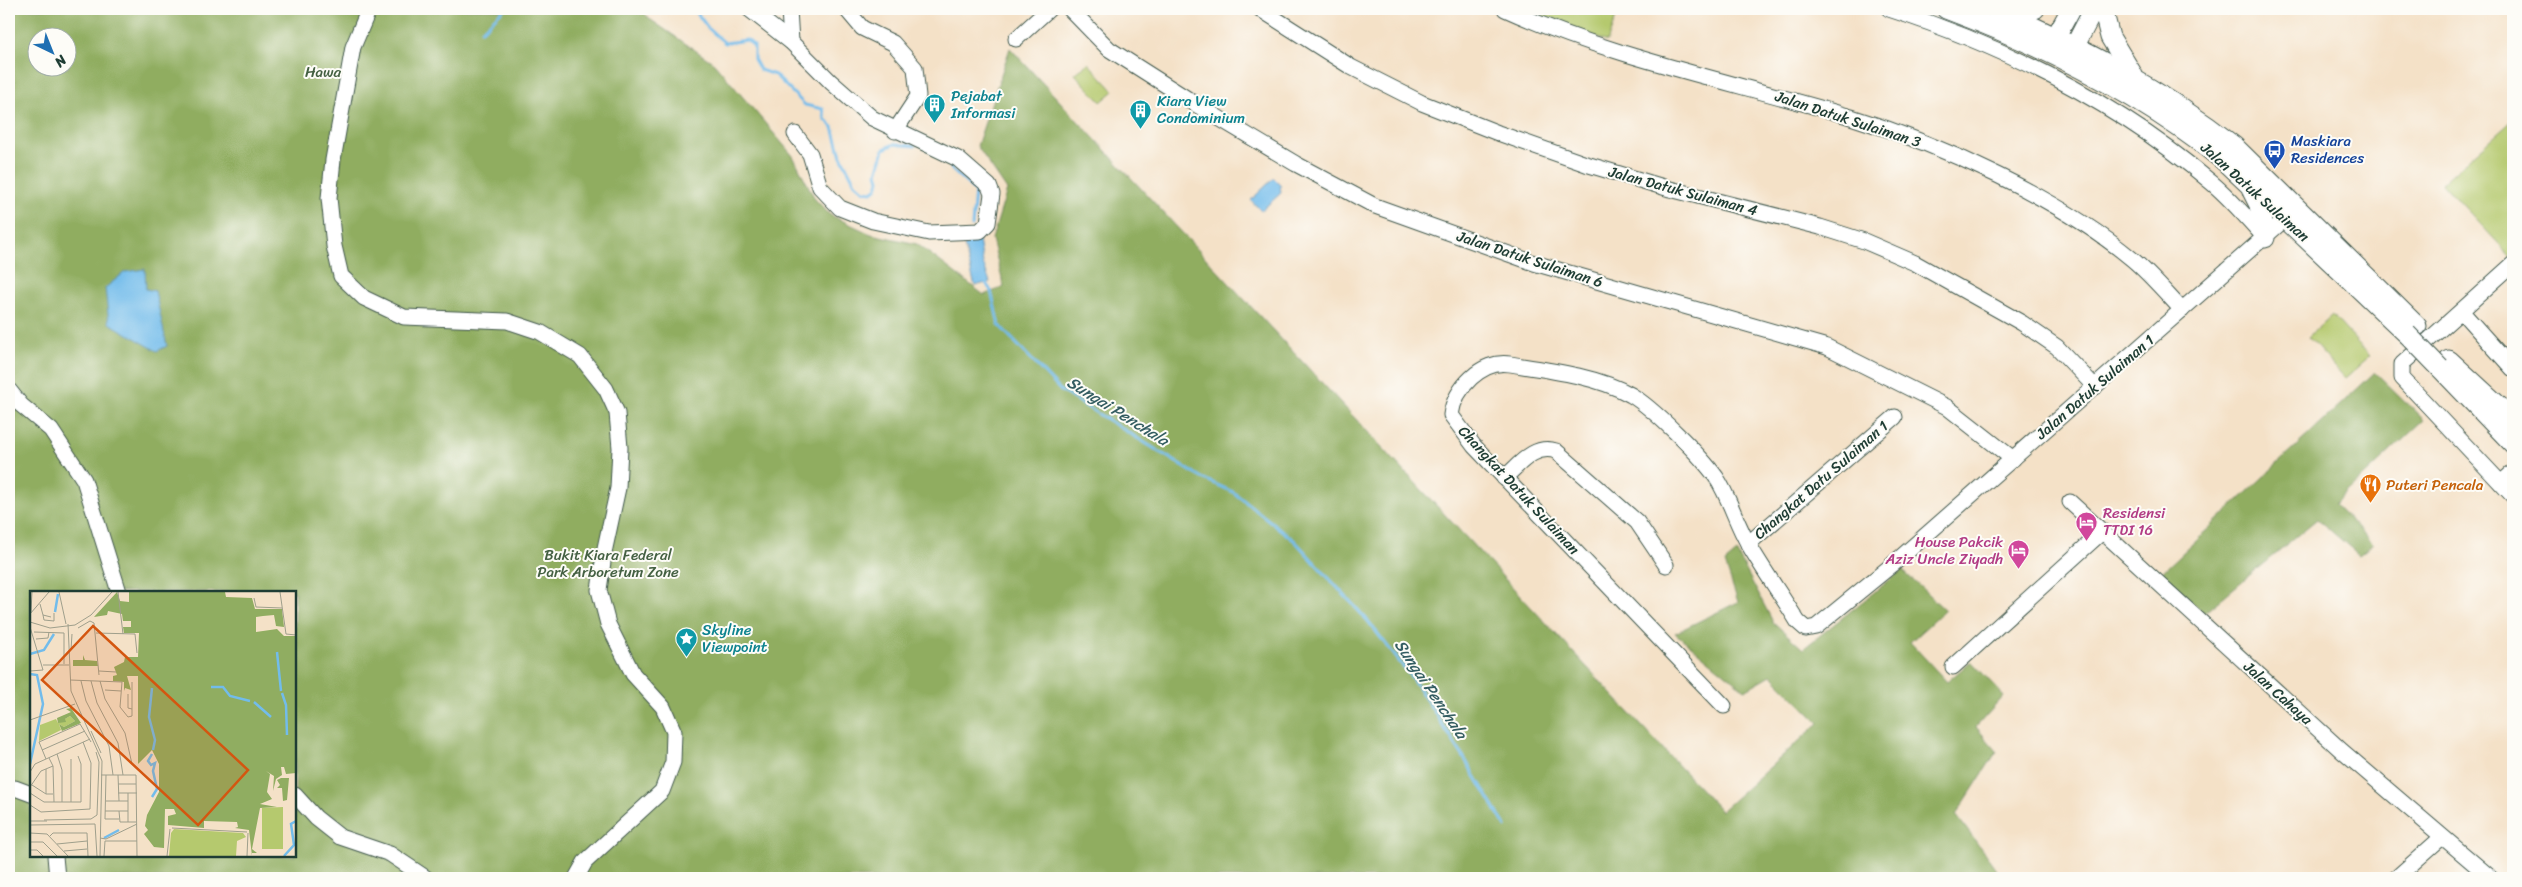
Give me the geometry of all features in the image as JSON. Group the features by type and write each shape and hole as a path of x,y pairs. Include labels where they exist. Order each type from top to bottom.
{"main road":[{"name":"Jalan Datuk Sulaiman","path":"1946,9 2052,44"},
{"path":"2000,11 2035,9"},
{"path":"2052,44 2071,9"},
{"path":"2071,53 2094,9"},
{"path":"2103,9 2110,37 2135,79"},
{"name":"Jalan Datuk Sulaiman","path":"2000,11 2052,44 2135,79 2168,98 2234,146 2292,213 2445,364 2513,444"},
{"name":"Jalan Datuk Sulaiman","path":"2071,53 2193,136 2249,184 2292,213"},
{"path":"2249,184 2259,204 2265,238"},
{"name":"Jalan Datuk Sulaiman","path":"2445,364 2513,420"}],"street":[{"path":"368,9 353,47 333,160 329,198 334,246 341,276 364,298 404,318 507,321 540,332 580,356 606,390 617,413 620,448 618,488 605,548 599,590 608,624 633,674 663,707 674,732 673,762 662,792 585,862 576,878"},
{"path":"749,9 791,42 831,82 872,118 895,131 958,159 989,186 992,194 988,223 974,232 929,233 873,221 840,208 820,188 810,154 795,134"},
{"path":"789,9 791,42"},
{"path":"846,9 862,28 893,43 915,68 918,96 895,131"},
{"path":"1016,39 1049,9"},
{"name":"Jalan Datuk Sulaiman 6","path":"1070,9 1109,49 1197,105 1296,164 1375,206 1534,263 1827,347 1947,408 2013,459"},
{"name":"Jalan Datuk Sulaiman 4","path":"1260,9 1351,66 1422,103 1498,133 1586,164 1670,190 1820,227 1864,241 1915,263 2022,323 2057,347 2096,387"},
{"name":"Jalan Datuk Sulaiman 3","path":"1505,9 1538,24 1670,68 1851,117 1906,136 1976,166 2094,230 2133,260 2182,310"},
{"name":"Jalan Datuk Sulaiman","path":"1889,9 1950,29 2022,60 2075,88 2157,140 2213,184 2265,238"},
{"name":"Jalan Datuk Sulaiman 1","path":"1892,565 2292,213"},
{"path":"2513,264 2462,312 2402,364 2402,378 2513,496"},
{"path":"2462,312 2513,369"},
{"name":"Changkat Datuk Sulaiman","path":"1724,706 1504,478 1474,446 1451,415 1452,403 1458,393 1482,368 1501,362 1579,376 1631,395 1668,426 1716,477 1748,544 1798,622 1806,629 1816,627 1892,565"},
{"path":"9,390 21,405 52,430 84,480 119,591"},
{"name":"Changkat Datu Sulaiman 1","path":"1748,544 1895,417"},
{"path":"1504,478 1537,449 1546,448 1556,451 1636,522 1666,565"},
{"path":"2501,483 2513,472"},
{"name":"Jalan Cahaya","path":"2070,502 2342,751 2441,838 2491,878"},
{"path":"1953,667 2102,532"},
{"path":"9,791 15,788 30,794"},
{"path":"296,796 316,818 340,837 390,854 426,878"},
{"path":"2396,878 2441,838"},
{"path":"54,857 57,878"}],"green space":[{"name":"Bukit Kiara Federal Park Arboretum Zone","path":"9,9 640,9 651,20 714,63 793,156 815,199 830,215 871,234 917,244 984,295 1004,287 992,239 1007,190 977,146 1010,48 1721,811 1819,723 1771,675 1745,690 1675,633 1738,602 1725,563 1737,553 1773,622 1803,649 1902,570 1945,610 1910,642 1947,682 1971,661 2004,696 1976,727 1997,751 1956,815 1997,870 1988,878 9,878"},
{"path":"1527,9 1619,9 1607,42"},
{"path":"1088,63 1114,91 1101,102 1075,74"},
{"path":"2513,120 2513,257 2512,258 2442,183"},
{"path":"2332,315 2370,356 2345,378 2308,337"},
{"path":"2375,372 2424,420 2334,504 2373,544 2359,555 2317,519 2204,613 2160,574"}],"water":[{"path":"1274,178 1280,184 1281,193 1261,211 1251,200"},
{"path":"968,235 978,235 983,263 990,282 975,286 964,246"},
{"path":"145,269 146,289 155,291 167,346 157,351 109,323 105,288 125,272"}],"waterway":[{"path":"481,31 504,9"},
{"name":"Sungai Penchala","path":"694,9 708,28 725,43 747,40 754,46 754,59 760,70 775,75 805,105 823,109 825,119 833,127 841,156 855,183 864,191 872,192 877,188 879,180 877,173 884,149 894,144 915,146"},
{"name":"Sungai Penchala","path":"949,161 952,170 975,191 972,226"},
{"name":"Sungai Penchala","path":"984,280 991,291 999,325 1061,391 1202,478 1233,492 1295,541 1368,621 1412,678 1463,756 1506,827"}],"place":[{"name":"Pejabat Informasi","path":"935,124"},
{"name":"Kiara View Condominium","path":"1141,129"},
{"name":"Maskiara Residences","path":"2275,169"},
{"name":"Puteri Pencala","path":"2370,504"},
{"name":"Residensi TTDI 16","path":"2087,541"},
{"name":"House Pakcik Aziz Uncle Ziyadh","path":"2019,570"},
{"name":"Skyline Viewpoint","path":"686,658"}],"park label":[{"name":"Hawa","path":"323,72"}]}
